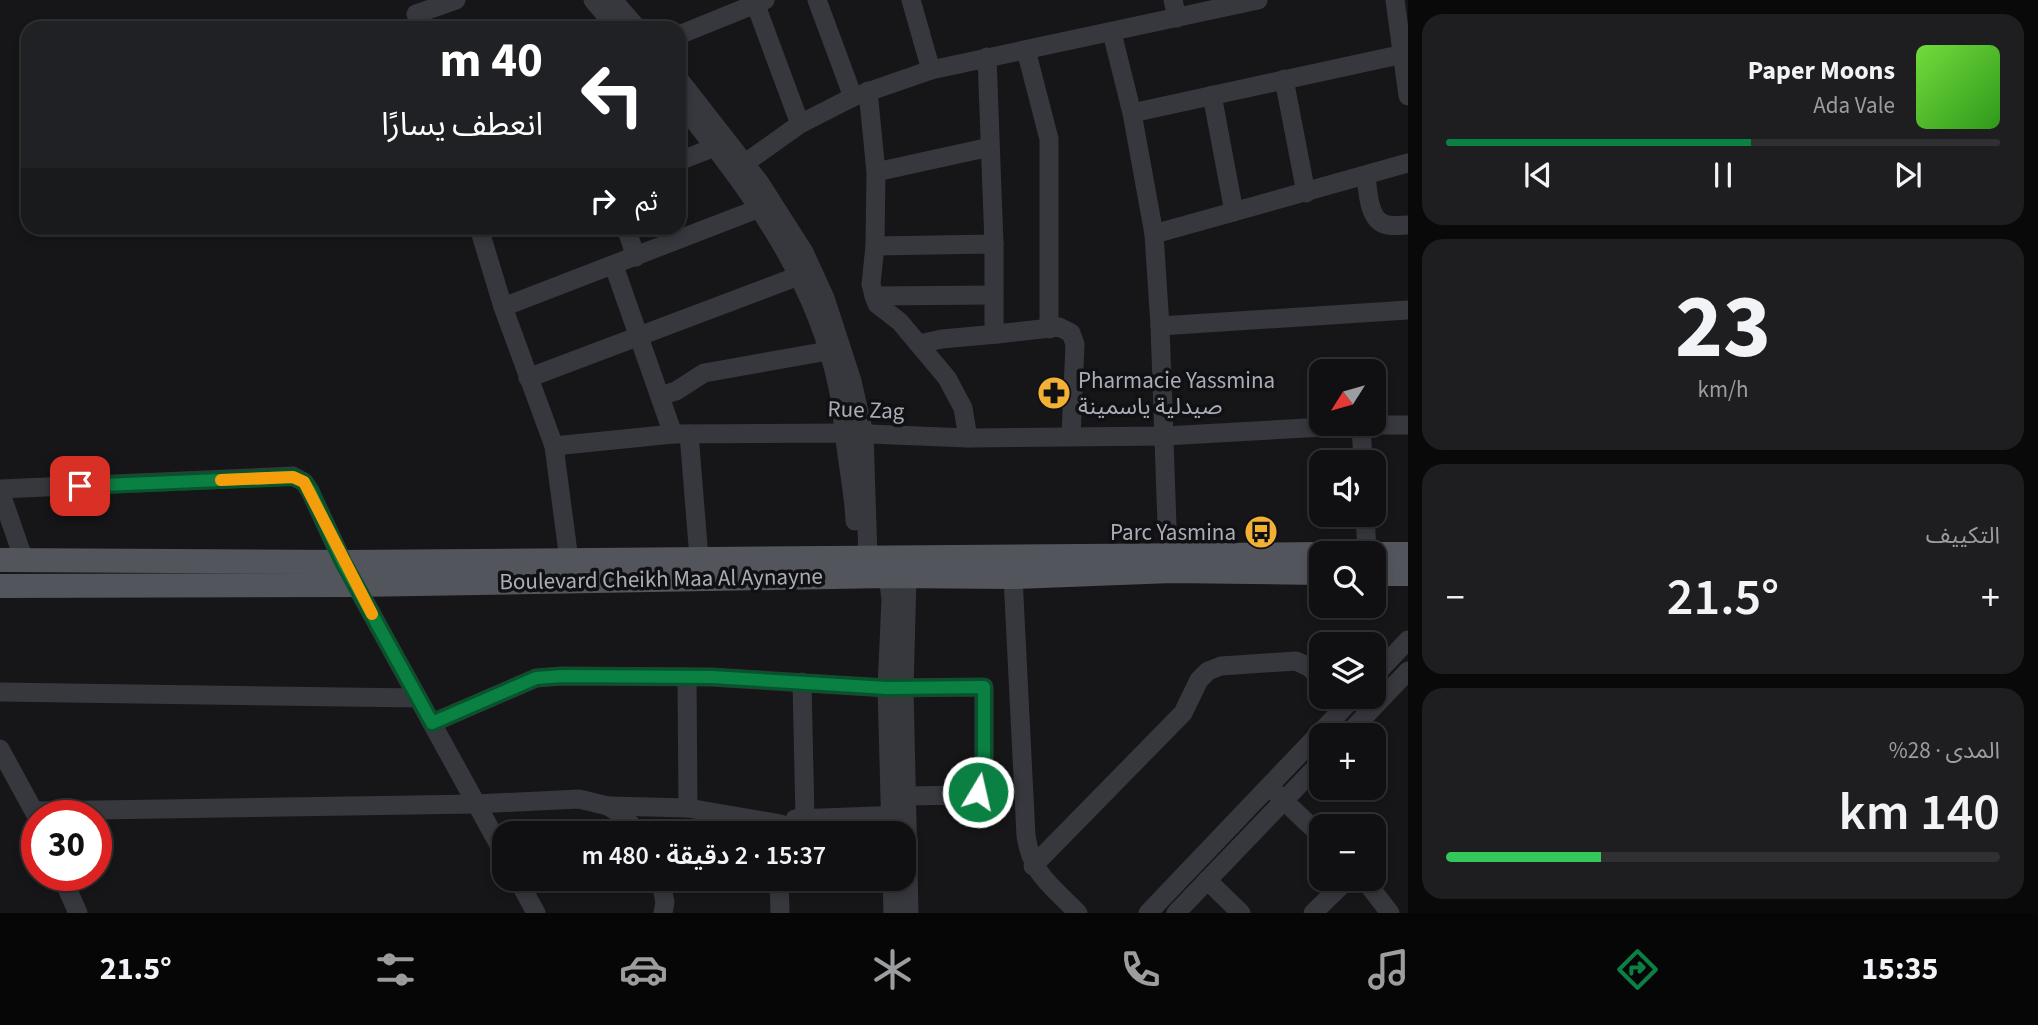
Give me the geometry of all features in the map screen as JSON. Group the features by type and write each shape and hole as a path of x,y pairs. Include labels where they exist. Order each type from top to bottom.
{"main road":[{"name":"Boulevard Cheikh Maa Al Aynayne","path":"8,556 343,562 699,558 864,550 1309,554"},
{"path":"1386,554 1408,554"},
{"name":"Boulevard Cheikh Maa Al Aynayne","path":"0,586 355,585 1013,577 1172,571 1309,573"},
{"path":"1386,574 1408,574"}],"street":[{"path":"416,14 456,0"},
{"path":"593,0 611,21"},
{"path":"613,0 630,21"},
{"path":"817,0 860,94 876,172 872,284 874,296 877,304 900,322 919,344 958,396 968,438"},
{"path":"911,0 931,70"},
{"path":"740,167 800,124 860,94 931,70 1112,33 1175,9 1258,0"},
{"path":"1395,0 1406,54 1408,96"},
{"path":"686,32 758,1 800,124"},
{"path":"1112,33 1132,113 1154,234 1165,436 1168,554"},
{"path":"1026,50 1049,139 1049,329"},
{"path":"1132,113 1406,54"},
{"path":"986,57 996,326"},
{"path":"1284,79 1306,193"},
{"path":"686,89 740,167 806,273 852,381 855,510 864,550"},
{"path":"1212,95 1234,212"},
{"path":"686,112 715,148 740,167 760,208 806,273 854,433"},
{"path":"876,172 990,147"},
{"path":"686,158 715,148"},
{"path":"1154,234 1408,163"},
{"path":"1366,176 1370,202 1378,220 1387,226 1408,225"},
{"path":"503,307 760,208"},
{"path":"487,235 503,307 554,446 569,560"},
{"path":"628,235 636,257"},
{"path":"875,246 994,244"},
{"path":"614,266 660,396 681,434 699,558"},
{"path":"528,378 806,273"},
{"path":"874,296 994,295"},
{"path":"1160,326 1408,310"},
{"path":"919,344 996,326 1049,329 1059,327 1072,333 1075,344 1071,436"},
{"path":"660,396 676,391 704,373 828,351"},
{"name":"Rue Zag","path":"1386,425 1408,425"},
{"name":"Rue Zag","path":"554,446 681,434 854,433 968,438 1165,436 1309,428"},
{"path":"8,556 0,490 293,477 304,482 355,585 492,833"},
{"path":"897,577 891,599 898,815 909,913"},
{"path":"1013,577 1029,855 1034,866 1078,913"},
{"path":"1386,663 1408,640"},
{"path":"1034,866 1183,713 1199,680 1208,671 1221,666 1296,661 1309,667"},
{"path":"1358,723 1408,671"},
{"path":"432,723 536,678 562,676 687,677 895,688 1018,685"},
{"path":"687,677 688,808"},
{"path":"802,682 805,819"},
{"path":"788,821 898,815 978,792 984,783 984,687"},
{"path":"0,692 418,698"},
{"path":"1176,913 1278,794 1341,709"},
{"path":"1356,709 1363,718"},
{"path":"0,748 28,800"},
{"path":"1148,913 1278,794 1309,771"},
{"path":"1278,794 1309,824"},
{"path":"112,812 579,799 608,806 688,808 747,821"},
{"path":"608,806 628,821"},
{"path":"1207,880 1241,913"},
{"path":"68,891 78,913"},
{"path":"524,891 536,913"},
{"path":"663,891 665,902 663,913"},
{"path":"779,891 780,913"},
{"path":"892,891 893,913"},
{"path":"1314,913 1336,891"},
{"path":"1373,891 1390,913"}],"slow traffic":[{"path":"221,480 293,477 304,482 372,614"}],"place":[{"name":"Pharmacie Yassmina صيدلية ياسمينة","path":"1054,393"},
{"name":"Parc Yasmina","path":"1261,532"}],"route":[{"path":"80,486 293,477 304,482 343,562 432,723 536,678 562,676 712,677 887,688 984,687 984,783 978,792"}]}
